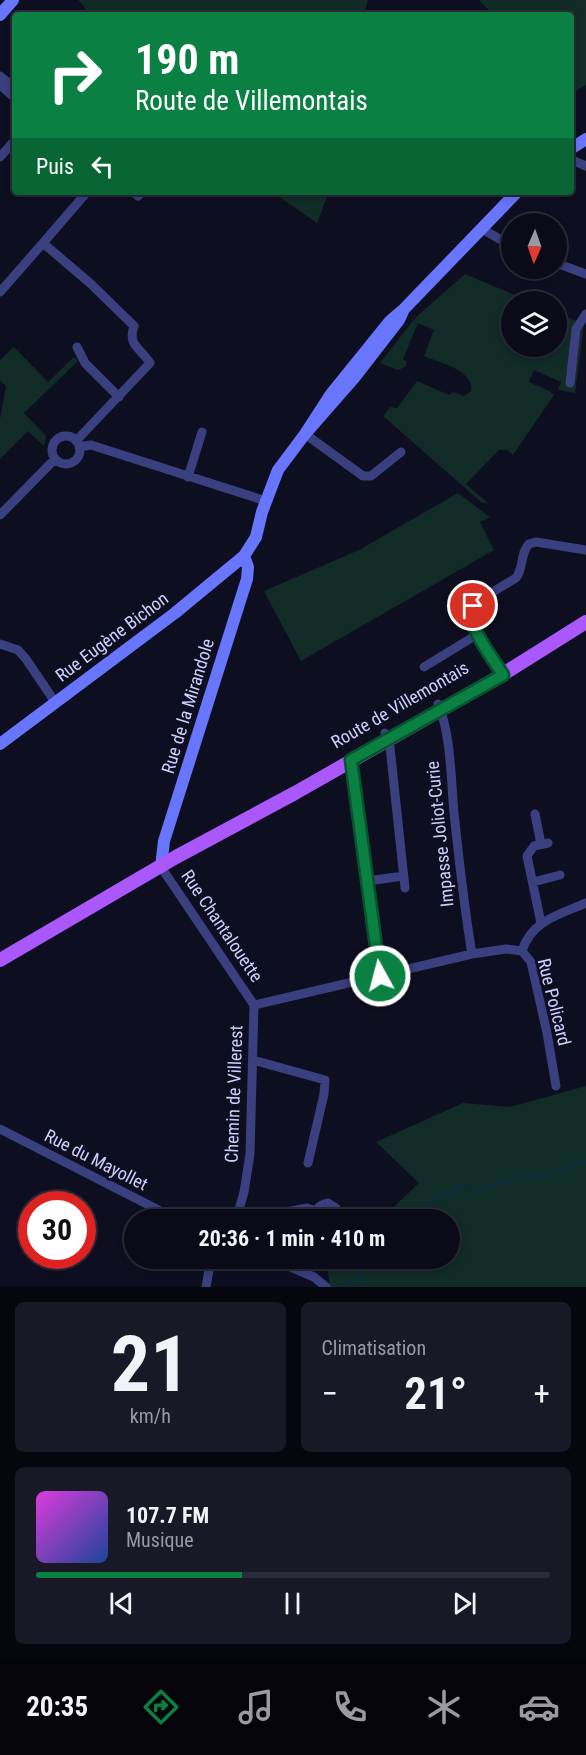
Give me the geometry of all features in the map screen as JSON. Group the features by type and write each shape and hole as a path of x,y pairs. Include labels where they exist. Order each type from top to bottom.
{"main road":[{"name":"Route de Villemontais","path":"0,960 501,672 526,652 548,644 586,622"}],"street":[{"path":"0,15 13,0"},
{"path":"0,76 12,86"},
{"path":"0,86 12,96"},
{"path":"0,157 12,143"},
{"path":"0,292 84,195"},
{"path":"244,556 256,537 278,470 364,359 399,320 404,309 514,195"},
{"path":"482,229 501,240"},
{"path":"43,243 91,284 134,327 131,335 133,343 150,363 77,444 78,456 72,462 63,464 55,459 53,446 58,438 68,436 77,444 91,445 266,501"},
{"path":"567,267 586,274"},
{"path":"570,383 576,329 586,314"},
{"path":"77,347 85,363 118,397"},
{"path":"188,477 202,432"},
{"path":"305,434 363,476 371,476 401,452"},
{"path":"0,515 55,459"},
{"path":"501,672 471,618 473,606 516,578 520,573 524,552 530,544 536,542 586,550"},
{"name":"Rue Eugène Bichon","path":"0,744 175,613 244,556"},
{"name":"Rue de la Mirandole","path":"161,867 164,841 247,579 248,567 244,556"},
{"path":"424,667 478,634"},
{"path":"0,644 18,650 55,702"},
{"name":"Impasse Joliot-Curie","path":"439,707 450,760 462,890 472,954"},
{"path":"386,737 390,747 405,888"},
{"path":"350,758 380,976"},
{"path":"535,814 544,844 534,846 527,856 542,923"},
{"name":"Rue Chantalouette","path":"161,867 254,1005"},
{"path":"368,881 404,876"},
{"path":"532,882 560,876"},
{"path":"522,951 526,939 542,923 586,903"},
{"name":"Rue Policard","path":"254,1005 472,954 506,949 522,951 531,962 556,1086"},
{"name":"Chemin de Villerest","path":"238,1209 250,1154 254,1005"},
{"path":"253,1060 325,1080 324,1094 308,1163"},
{"name":"Rue du Mayollet","path":"0,1129 156,1209"},
{"path":"319,1209 322,1204 332,1205 335,1209"},
{"path":"206,1287 210,1269"},
{"path":"295,1269 314,1277 326,1287"}],"green space":[{"path":"78,0 368,0 365,12 86,12"},
{"path":"479,0 586,0 586,85 574,92 574,12 491,12"},
{"path":"276,195 328,195 317,223"},
{"path":"465,274 505,291 501,291 501,357 567,357 567,317 584,324 575,393 558,390 561,382 534,370 529,382 554,395 513,455 507,450 499,450 466,484 489,504 481,502 383,416 390,407 397,408 417,381 449,395 453,392 464,396 471,391 467,378 462,373 424,356 434,330 418,323 403,359 407,362 405,367 398,370 380,363 415,318"},
{"path":"14,347 48,382 74,357 78,361 24,413 46,436 44,446 28,431 0,459 0,419 6,386 0,380 0,360"},
{"path":"458,493 490,517 480,522 494,550 301,661 264,591 359,550"},
{"path":"586,1086 586,1287 330,1287 328,1271 330,1269 460,1269 460,1209 392,1209 419,1183 376,1142 463,1103 510,1107"}],"waterway":[{"path":"422,1209 434,1199 451,1195 454,1186 465,1186 475,1191 525,1175 536,1177 586,1161"},
{"path":"348,1287 364,1269"}],"route":[{"path":"380,976 351,760 503,675 472,623 473,606"}]}
